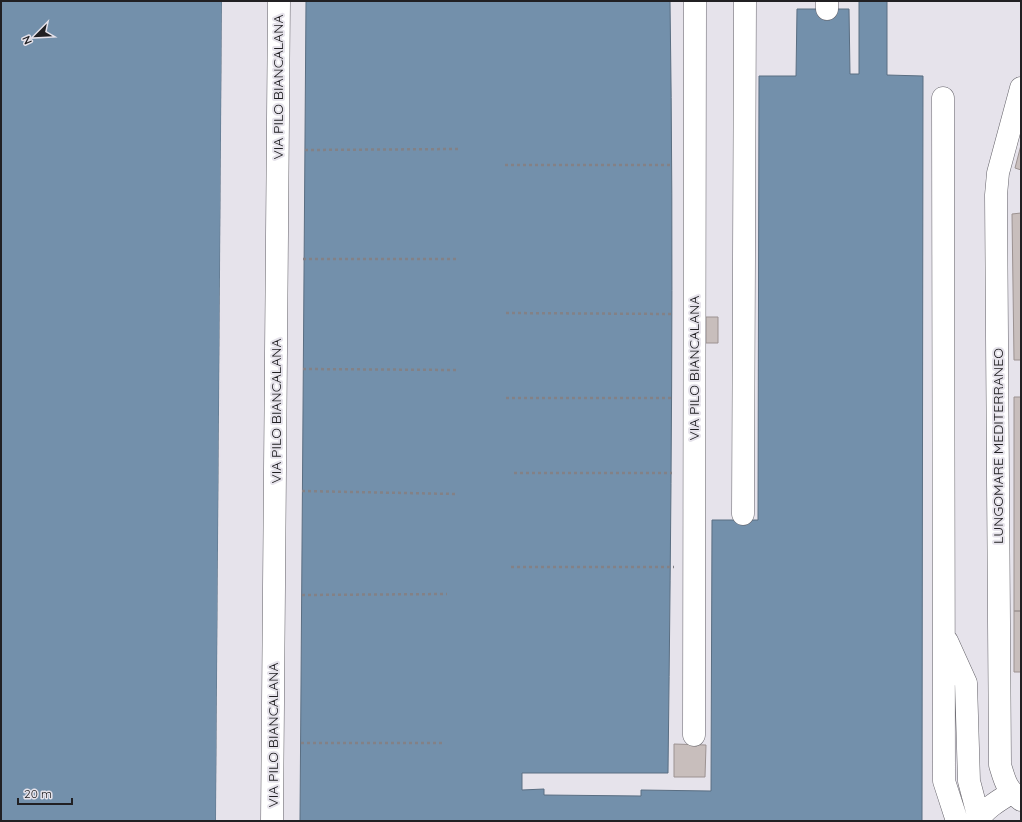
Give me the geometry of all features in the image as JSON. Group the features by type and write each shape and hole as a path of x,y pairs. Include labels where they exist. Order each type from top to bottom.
{"street":[{"name":"VIA PILO BIANCALANA","path":"272,821 279,1"},
{"name":"VIA PILO BIANCALANA","path":"694,735 695,1"},
{"path":"743,514 745,1"},
{"name":"LUNGOMARE MEDITERRANEO","path":"1016,796 1006,784 1000,765 996,195 998,173 1021,88"},
{"path":"943,98 944,781 957,821"},
{"path":"944,634 966,683 969,781 978,820"},
{"path":"978,820 982,813 995,802 1016,796"}],"path":[{"path":"305,150 459,149"},
{"path":"506,166 673,165"},
{"path":"303,259 456,259"},
{"path":"506,313 672,314"},
{"path":"303,369 456,370"},
{"path":"506,398 672,398"},
{"path":"514,473 672,473"},
{"path":"302,491 456,494"},
{"path":"511,567 681,567"},
{"path":"302,595 447,594"},
{"path":"300,744 445,743"}],"water":[{"path":"1,1 222,1 216,821 1,821"},
{"path":"306,1 670,1 672,290 668,773 522,773 522,790 544,789 544,795 641,796 641,790 711,791 712,520 758,520 759,76 796,76 797,9 849,9 850,74 859,74 859,1 887,1 887,75 923,76 922,821 300,821"}],"pier":[{"path":"222,1 224,1 218,821 216,821"}],"building":[{"path":"1021,145 1021,170 1015,168"},
{"path":"1021,213 1021,360 1014,360 1012,214"},
{"path":"706,317 718,317 718,343 706,343"},
{"path":"1014,397 1021,397 1021,611 1014,611"},
{"path":"1014,611 1021,611 1021,672 1014,672"},
{"path":"674,744 706,745 705,777 674,777"}]}
